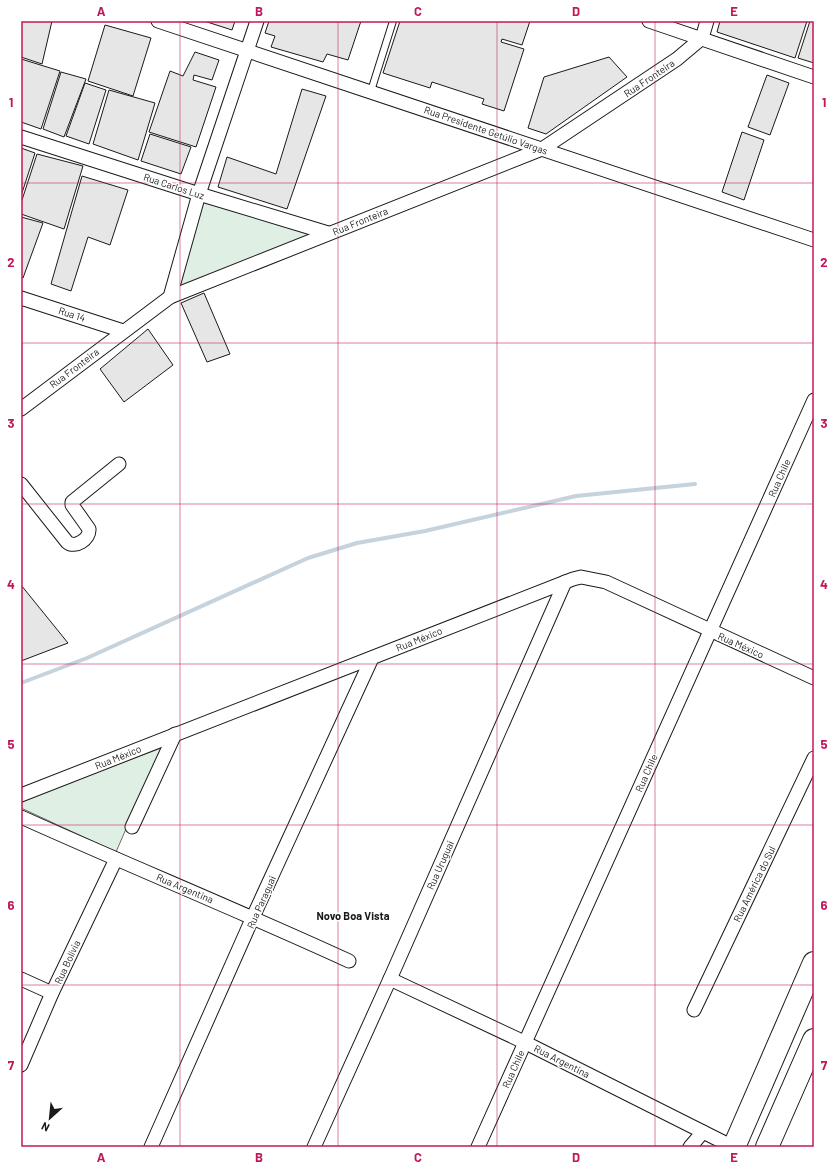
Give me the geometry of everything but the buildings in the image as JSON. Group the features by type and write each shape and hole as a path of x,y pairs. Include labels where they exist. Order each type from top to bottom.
{"highway":[{"path":"734,1147 814,963"},
{"path":"767,1147 814,1040"}],"street":[{"name":"Rua Presidente Getúlio Vargas","path":"158,21 814,240"},
{"path":"170,297 199,194 257,21"},
{"path":"649,21 814,76"},
{"path":"702,38 707,21"},
{"name":"Rua Fronteira","path":"21,408 170,297 542,149 677,59 702,38"},
{"name":"Rua Carlos Luz","path":"21,137 199,194 328,233"},
{"name":"Rua 14","path":"21,298 123,331"},
{"name":"Rua Chile","path":"478,1147 814,400"},
{"path":"21,484 67,542 72,545 88,536 90,532 72,505 72,502 119,464"},
{"name":"Rua México","path":"21,795 565,582 582,577 606,582 814,678"},
{"name":"Rua Uruguai","path":"314,1147 390,979 565,582"},
{"name":"Rua Paraguai","path":"151,1147 372,658"},
{"path":"132,828 175,734"},
{"name":"Rua América do Sul","path":"694,1010 814,758"},
{"name":"Rua Argentina","path":"21,817 254,917 349,961"},
{"name":"Rua Bolívia","path":"21,1065 52,993 116,859"},
{"path":"21,979 52,993"},
{"name":"Rua Argentina","path":"390,979 524,1042 734,1147"},
{"path":"690,1147 703,1132"}],"lane":[{"path":"371,92 393,21"}],"green space":[{"path":"199,194 328,233 170,297"},
{"path":"161,748 116,852 21,808 21,801"}],"waterway":[{"path":"21,683 87,658 308,558 357,543 425,531 576,496 695,484"}],"district":[{"name":"Novo Boa Vista","path":"353,915"}]}
